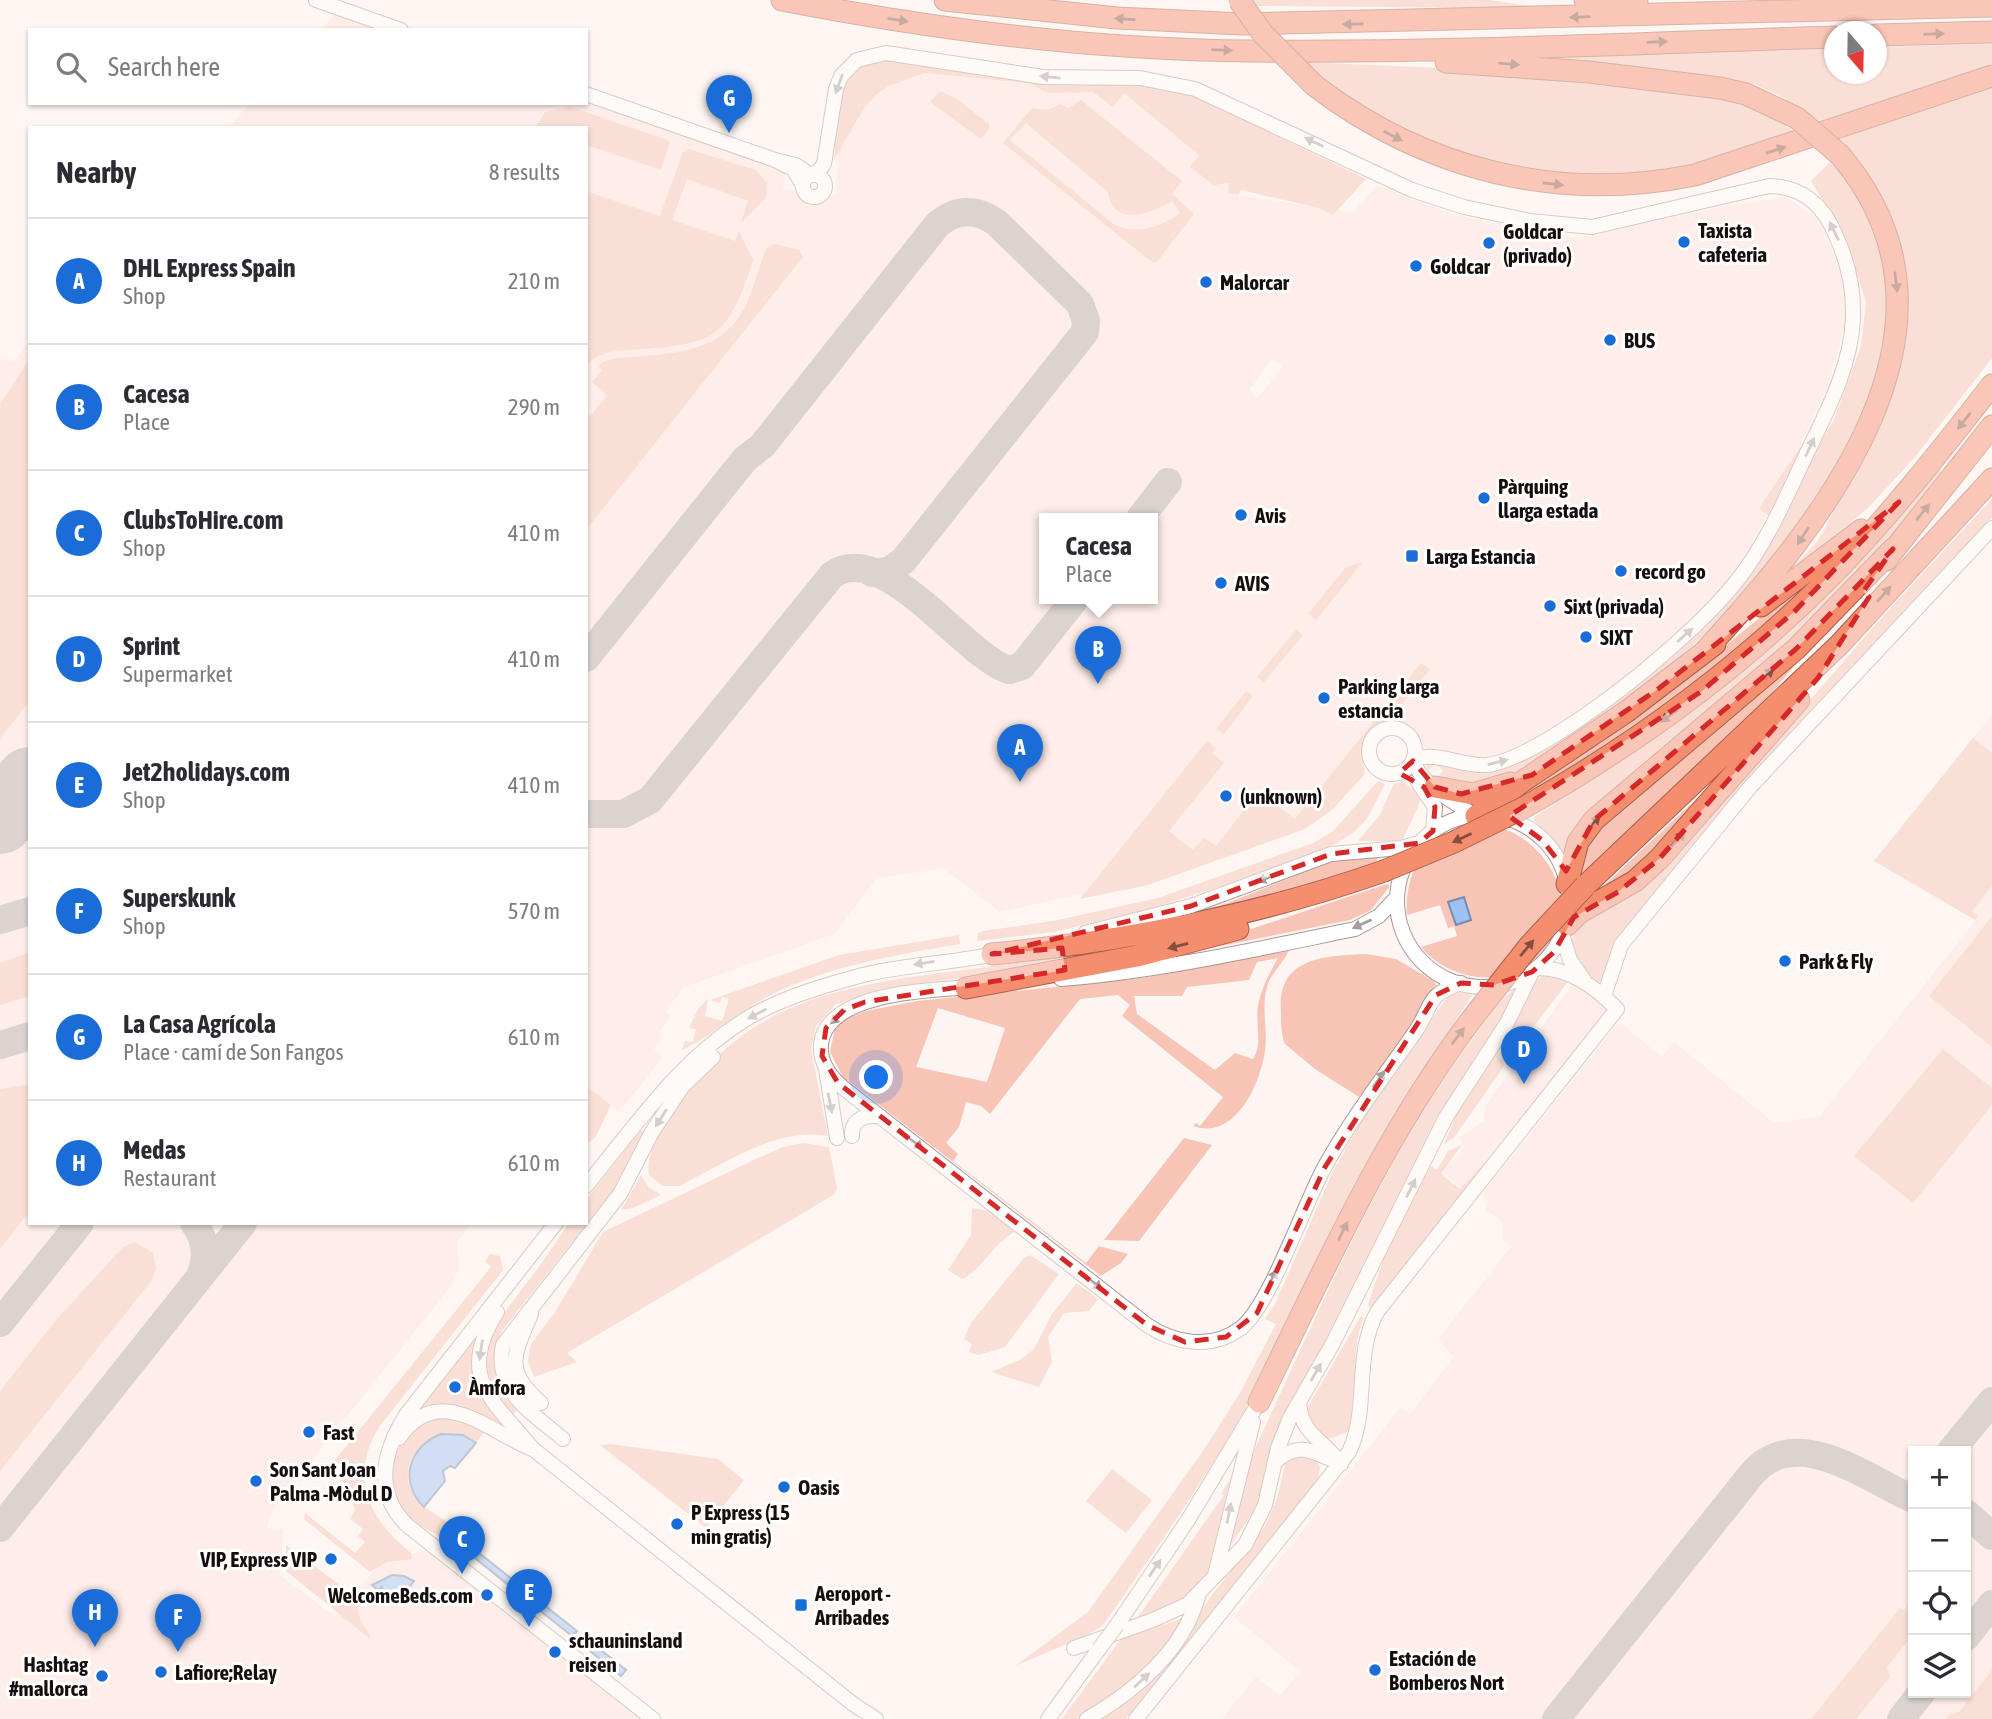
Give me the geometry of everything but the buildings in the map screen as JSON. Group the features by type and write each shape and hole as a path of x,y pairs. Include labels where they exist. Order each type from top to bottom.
{"highway":[{"path":"782,0 934,26 1076,42 1204,50 1344,51 1824,37"},
{"path":"945,0 1117,19 1233,24 1401,23 1992,6"},
{"path":"1239,0 1264,34 1315,86 1364,120 1395,137 1458,164 1512,178 1598,186 1669,180 1729,165 1992,76"},
{"path":"1585,0 1682,6 1697,13"},
{"path":"1887,36 1992,32"},
{"path":"1344,51 1387,60 1509,64 1710,86 1746,94 1797,118 1840,155 1877,211 1892,260 1898,309 1893,357 1873,414 1829,497 1772,579 1704,652"},
{"path":"966,988 1073,969 1178,946 1247,926 1454,842 1523,808 1637,738 1722,675 1795,611 1899,502 1992,385"},
{"path":"1732,748 1813,653 1992,426"},
{"path":"1259,1402 1395,1133 1448,1050 1576,885 1732,748 1839,645 1992,480"},
{"path":"1476,817 1532,775 1626,712 1783,588 1899,502"},
{"path":"1576,885 1578,842 1594,820 1796,649 1893,549"},
{"path":"1565,931 1578,913 1626,887 1659,859 1818,678 1839,645"},
{"path":"1435,787 1473,794 1532,775"},
{"path":"992,954 1070,947 1156,933 1258,911 1334,889"}],"street":[{"path":"316,0 395,28"},
{"path":"588,95 775,160 792,163 808,180 824,164 836,89 841,76 857,60 879,53 1043,77 1140,78 1195,89 1412,190 1464,206 1530,221 1592,227 1769,186 1787,188 1812,200 1833,228 1847,265 1853,304 1850,346 1830,405 1786,500 1749,564 1705,616 1644,670 1535,746 1510,759 1489,765 1432,756 1413,760 1399,773"},
{"path":"1604,996 1621,945 1742,797 1992,528"},
{"path":"1432,756 1402,730 1391,728 1379,733 1371,742 1370,754 1375,766 1386,773 1412,776 1432,800 1435,815 1433,831"},
{"path":"1413,741 1413,760 1418,771 1476,817"},
{"path":"1074,1648 1167,1615 1198,1597 1252,1533 1265,1504 1283,1434 1345,1319 1446,1117 1507,1023 1535,970 1550,957 1565,931 1576,885 1534,833 1506,818 1476,817 1449,822 1433,831 1419,843 1404,864 1397,897 1402,929 1414,953 1433,971 1461,983 1494,985 1535,970 1557,969 1588,984 1617,1009 1377,1312 1365,1344 1359,1424 1341,1464 1136,1719"},
{"path":"588,1184 673,1079 733,1027 783,1001 865,975 992,954 1191,906 1331,854 1401,848 1419,843"},
{"path":"881,1117 868,1116 859,1120 844,1137 821,1056 823,1035 831,1021 844,1010 903,995 1115,975 1355,929 1379,916 1397,897"},
{"path":"1565,931 1570,960 1588,984"},
{"path":"826,1068 838,1083 1147,1325 1185,1342 1216,1341 1235,1332 1257,1313 1325,1167 1374,1086 1416,1032 1436,995 1445,988 1461,983"},
{"path":"533,1449 533,1438 540,1430 558,1434 513,1396 501,1368 506,1338 620,1194 652,1132 682,1087 725,1044 733,1027"},
{"path":"555,1225 406,1415 388,1453 384,1483 389,1501 400,1518 653,1719"},
{"path":"537,1249 487,1327 479,1359 482,1381 490,1400 533,1449 853,1704 876,1719"},
{"path":"537,1299 514,1362 522,1385 541,1403"},
{"path":"1213,1580 1259,1402"},
{"path":"1048,1719 1117,1625 1188,1520 1259,1402"},
{"path":"1299,1402 1304,1427 1320,1448 1341,1464"},
{"path":"388,1453 415,1422 433,1414 451,1412 474,1416 506,1438 533,1449"},
{"path":"1275,1462 1294,1448 1320,1448 1346,1440 1359,1424"},
{"path":"1320,1448 1327,1482"},
{"path":"1087,1719 1118,1700 1161,1661 1193,1612 1198,1597"},
{"path":"853,1704 867,1719"}],"highlighted area":[{"path":"1899,502 1795,611 1702,691 1509,816 1542,840 1566,871 1594,820 1796,649 1893,549 1863,592 1869,597 1818,678 1659,859 1618,892 1574,917 1554,952 1532,972 1494,985 1461,983 1436,995 1325,1167 1257,1313 1226,1337 1185,1342 1147,1325 838,1083 822,1056 826,1028 844,1010 865,1002 1065,970 1062,948 992,954 1191,906 1331,854 1419,843 1433,831 1435,807 1424,787 1399,773 1413,761 1435,787 1461,794 1532,775 1658,689"}],"shaded area":[{"path":"1251,0 1489,0 1543,8 1257,6"},
{"path":"335,15 372,28 323,28"},
{"path":"1992,44 1992,64 1819,126 1784,98 1757,85 1718,76 1495,56 1824,48 1824,84 1887,84 1887,47"},
{"path":"893,60 1141,84 1190,94 1366,179 1333,215 1319,208 1241,190 1238,195 1229,193 1228,183 1214,185 1190,167 1199,155 1124,93 1113,107 1093,92 1047,93 1029,83 925,73 888,86 877,94 864,108 834,160 839,108 842,93 849,80 858,70 873,63"},
{"path":"1305,62 1549,73 1712,95 1743,104 1776,119 1799,135 1671,172 1578,176 1504,167 1428,141 1383,120 1338,93"},
{"path":"866,66 1186,95 1277,133 1230,194 1352,212 1377,186 1455,215 1577,238 1725,206 1786,197 1813,215 1823,229 1837,261 1850,308 1827,388 1743,564 1672,639 1615,685 1515,752 1488,759 1464,758 1426,748 1397,720 1354,756 1318,806 1265,840 1142,881 1000,912 943,868 876,879 834,934 684,987 665,1012 671,1017 659,1032 663,1037 654,1049 663,1057 619,1112 588,1088 588,126 230,126 249,105 588,105 588,102 786,169 783,189 798,192 802,200 815,206 835,193 843,105","holes":["1272,359 1283,366 1257,399 1250,389"]},
{"path":"1992,86 1992,358 1915,457 1868,508 1773,586 1818,540 1864,454 1894,387 1908,319 1907,284 1901,247 1887,209 1865,173 1837,140"},
{"path":"940,91 957,99 989,124 989,129 981,139 930,102"},
{"path":"1081,100 1182,181 1172,194 1194,214 1157,262 1153,263 1003,143 1032,108 1047,110 1060,104 1068,108","holes":["1026,123 1108,192 1111,203 1125,214 1144,213 1172,201 1180,213 1149,228 1132,229 1115,225 1010,140"]},
{"path":"571,107 670,141 661,170 588,146 588,126 536,126 545,112"},
{"path":"688,149 756,170 767,183 766,198 741,223 748,201 687,179 672,220 735,241 739,231 753,260 744,287 725,323 713,334 699,341 612,352 596,357 588,363 588,192 660,216 683,152"},
{"path":"1833,159 1859,200 1878,239 1887,281 1889,331 1880,372 1859,423 1812,509 1753,584 1711,629 1650,682 1578,737 1511,777 1485,786 1467,786 1449,781 1439,776 1443,770 1434,764 1429,770 1424,762 1507,766 1717,612 1833,422 1861,346 1866,302 1843,233 1811,181"},
{"path":"774,244 799,250 803,257 588,527 588,419 607,395 592,382 602,370 598,366 614,358 666,354 696,348 723,334 744,309 767,247"},
{"path":"28,343 28,1225 470,1225 457,1242 459,1267 451,1286 273,1509 267,1528 283,1530 280,1575 335,1617 395,1546 408,1555 443,1544 662,1719 0,1719 0,359 15,361"},
{"path":"28,361 28,703 0,738 0,404"},
{"path":"1807,437 1770,517 1759,508"},
{"path":"1937,467 1941,471 1896,531 1785,652 1563,853 1534,821 1534,817 1616,763"},
{"path":"1992,499 1992,517 1814,708 1674,871 1604,981 1596,982 1576,959 1572,945 1574,930 1704,822 1884,615"},
{"path":"1838,554 1776,615 1675,699 1603,749 1537,789 1519,796 1660,699"},
{"path":"1363,562 1316,620 1308,614 1346,567"},
{"path":"1296,630 1303,635 1264,682 1257,677"},
{"path":"1807,651 1763,703 1578,878 1577,868 1593,833"},
{"path":"1421,663 1430,669 1389,721 1378,725 1366,737 1362,753 1365,774 1333,809 1305,829 1148,885 1080,899 1207,741 1216,748 1212,753 1224,763 1169,831 1193,850 1204,838 1216,846 1259,791 1295,819"},
{"path":"1246,691 1253,696 1224,734 1216,729"},
{"path":"1992,715 1992,1719 1222,1719 1256,1677 1280,1696 1300,1671 1234,1617 1401,1407 1410,1414 1454,1357 1438,1339 1511,1247 1503,1240 1502,1222 1485,1209 1489,1201 1482,1194 1619,1022 1662,1057 1674,1042 1774,1123 1820,1116 1976,920 1875,861"},
{"path":"1973,738 1992,753 1992,886 1972,911 1978,916 1975,920 1874,861"},
{"path":"1720,777 1638,873 1596,893"},
{"path":"1378,781 1385,784 1367,819 1353,833 1335,844 1232,883 1149,909 1054,932 977,941 978,933 983,931 1053,921 1158,898 1313,843 1333,831"},
{"path":"1403,781 1422,798 1402,841 1358,841 1379,816 1394,784"},
{"path":"1496,826 1531,845 1545,860 1555,877 1561,914 1556,933 1544,952 1531,964 1499,977 1482,977 1449,968 1421,947 1457,936 1454,926 1448,928 1440,905 1407,915 1408,888 1425,851 1445,833 1458,828"},
{"path":"1379,856 1376,862 1315,884 1167,921 1227,903 1334,861"},
{"path":"1387,884 1390,886 1371,910 1350,920 1166,957"},
{"path":"1992,916 1992,1047 1929,996"},
{"path":"959,935 960,944 862,963 791,986 758,1002 682,1050 685,1041 693,1042 696,1029 689,1028 698,1009 708,999 705,1016 722,1021 729,999 722,997 720,1003 710,1000 839,955"},
{"path":"1170,939 1003,972 878,990 835,1005 816,1026 811,1049 828,1136 808,1135 770,1142 732,1158 679,1186 663,1186 649,1175 650,1158 656,1140 692,1085 731,1045 779,1013 836,992 897,979"},
{"path":"1289,950 1267,987 1265,1051 1258,1079 1243,1107 1233,1118 1208,1128 1193,1126 1196,1123 1200,1126 1223,1097 1122,1016 1130,1005 1118,995 1080,999 990,1114 981,1106 966,1102 959,1127 946,1143 958,1154 953,1161 1086,1263 1099,1246 1128,1254 1121,1263 1101,1276 843,1077 830,1052 835,1028 845,1019 866,1011 917,1001 1142,978","holes":["1278,958 1258,1005 1258,1047 1253,1059 1235,1053 1215,1070 1137,1014 1134,996 1182,996 1187,987 1249,980 1257,962","938,1008 1005,1028 987,1082 916,1067"]},
{"path":"28,953 28,997 0,1005 0,963"},
{"path":"1366,954 1396,959 1435,982 1436,986 1408,1034 1359,1097 1315,1069 1285,1044 1281,1024 1282,994 1287,980 1295,970 1306,963 1334,956"},
{"path":"1547,971 1570,979 1509,1059 1505,1041 1532,985"},
{"path":"1574,982 1610,1009 1466,1191 1443,1173 1464,1147 1459,1138 1484,1121 1485,1107"},
{"path":"1452,990 1472,995 1411,1097 1243,1413 1193,1494 1103,1625 1086,1636 1015,1666 1088,1612 1201,1454 1240,1393 1276,1324 1265,1319 1275,1304 1333,1171 1367,1112"},
{"path":"1514,990 1509,1006 1276,1433 1257,1506 1228,1549 1256,1446 1354,1236 1409,1134 1440,1085 1492,1012"},
{"path":"1943,1049 1992,1088 1992,1105 1913,1203 1854,1156"},
{"path":"1497,1051 1504,1066 1454,1138 1444,1144 1456,1115"},
{"path":"28,1084 28,1214 0,1249 0,1089"},
{"path":"588,1088 611,1105 595,1138 588,1143"},
{"path":"644,1130 615,1188 588,1222 588,1197 640,1131"},
{"path":"1184,1138 1212,1145 1139,1241 1104,1240"},
{"path":"803,1143 829,1147 837,1188 835,1194 567,1353 577,1362 534,1377 528,1361 531,1344 555,1312 603,1232 756,1159 783,1147"},
{"path":"1462,1145 1441,1174 1460,1189 1494,1153 1371,1308 1368,1305 1386,1252 1431,1166 1437,1170 1448,1151"},
{"path":"641,1175 648,1187 661,1195 633,1208 621,1210"},
{"path":"972,1208 998,1213 1020,1229 1010,1234 970,1275 962,1279 948,1270 971,1235"},
{"path":"568,1225 586,1225 502,1331 496,1352 497,1372 504,1391 518,1408 512,1416 491,1381 487,1351 499,1322"},
{"path":"135,1242 153,1253 156,1269 152,1280 0,1471 0,1391 56,1320 123,1247"},
{"path":"490,1254 500,1256 503,1270 379,1427 370,1446 364,1481 368,1497 374,1512 396,1540 411,1553 412,1559 387,1562 370,1572 304,1519 305,1513 355,1553 365,1542 358,1536 363,1529 350,1519 355,1510 353,1502 339,1490 344,1483 327,1470 491,1267 485,1261"},
{"path":"1030,1255 1059,1274 1005,1347 978,1355 969,1352 972,1344 964,1339 971,1323 1024,1258"},
{"path":"1077,1283 1098,1299 1089,1311 1064,1313 1048,1337 1052,1362 1039,1387 991,1372 1020,1360 1034,1349 1052,1314"},
{"path":"1361,1316 1364,1318 1357,1346 1352,1419 1347,1432 1329,1439 1323,1437 1306,1416 1307,1408"},
{"path":"477,1335 475,1360 506,1424 501,1430 472,1413 454,1410 420,1414 417,1411"},
{"path":"449,1416 487,1429 476,1443 462,1436 448,1434 435,1437 423,1445 414,1455 408,1482 418,1501 455,1528 447,1540 409,1518 395,1497 391,1481 392,1466 405,1439 432,1421"},
{"path":"611,1444 718,1459 744,1480 706,1528 600,1445"},
{"path":"1293,1454 1314,1456 1320,1467 1318,1480 1126,1719 1097,1719 1181,1643 1209,1599 1265,1526 1277,1499 1286,1461"},
{"path":"1112,1469 1152,1500 1126,1533 1086,1501"},
{"path":"1231,1477 1209,1571 1187,1595 1138,1617 1224,1495 1221,1494"},
{"path":"286,1545 352,1594 358,1588 361,1591 359,1615 371,1636 369,1638 286,1571"},
{"path":"1908,1605 1908,1640 1887,1667 1890,1677 1856,1719 1811,1719 1900,1608 1904,1610"},
{"path":"1184,1618 1156,1662 1081,1719 1062,1719 1121,1639"},
{"path":"1992,1670 1992,1719 1946,1719 1951,1713 1959,1712"}],"water":[{"path":"1464,897 1471,920 1456,925 1448,902"},
{"path":"441,1434 463,1435 476,1443 455,1468 450,1466 443,1471 445,1481 424,1507 411,1487 411,1466 421,1447"},
{"path":"474,1549 522,1587 517,1592 470,1554"},
{"path":"392,1575 404,1576 414,1581 396,1604 391,1600 393,1596 386,1596 387,1591 383,1594 382,1587 378,1590 372,1585"},
{"path":"529,1593 577,1631 572,1636 524,1598"},
{"path":"583,1636 626,1670 621,1676 579,1642"}],"taxiway":[{"path":"588,655 745,459 762,446 937,225 959,213 982,215 997,223 1080,304 1086,321 1085,332 904,560 889,571 872,573"},
{"path":"1144,513 1168,482"},
{"path":"588,814 623,814 650,800 832,575 853,568 875,572 899,585 991,661 1009,670 1022,666 1071,604"},
{"path":"11,805 28,792"},
{"path":"0,920 28,912"},
{"path":"0,1045 28,1037"},
{"path":"0,1323 78,1225"},
{"path":"195,1225 204,1249 204,1264 199,1278"},
{"path":"0,1528 241,1225"},
{"path":"1955,1446 1992,1401"},
{"path":"1556,1719 1751,1475 1769,1460 1789,1453 1831,1459 1908,1496"},
{"path":"1971,1517 1992,1536"},
{"path":"1968,1635 1992,1604"},
{"path":"1901,1719 1917,1698"}],"runway":[{"path":"0,819 28,784"}],"place":[{"name":"La Casa Agrícola","path":"729,133"},
{"name":"Taxista cafeteria","path":"1684,242"},
{"name":"Goldcar (privado)","path":"1489,243"},
{"name":"Goldcar","path":"1416,266"},
{"name":"Malorcar","path":"1206,282"},
{"name":"BUS","path":"1610,340"},
{"name":"Pàrquing llarga estada","path":"1484,498"},
{"name":"Avis","path":"1241,515"},
{"name":"Larga Estancia","path":"1412,556"},
{"name":"record go","path":"1621,571"},
{"name":"AVIS","path":"1221,583"},
{"name":"Sixt (privada)","path":"1550,606"},
{"name":"SIXT","path":"1586,637"},
{"name":"Cacesa","path":"1098,684"},
{"name":"Parking larga estancia","path":"1324,698"},
{"name":"DHL Express Spain","path":"1020,782"},
{"name":"(unknown)","path":"1226,796"},
{"name":"Park & Fly","path":"1785,961"},
{"name":"Sprint","path":"1524,1084"},
{"name":"Àmfora","path":"455,1387"},
{"name":"Fast","path":"309,1432"},
{"name":"Son Sant Joan Palma -Mòdul D","path":"256,1481"},
{"name":"Oasis","path":"784,1487"},
{"name":"P Express (15 min gratis)","path":"677,1524"},
{"name":"VIP, Express VIP","path":"331,1559"},
{"name":"ClubsToHire.com","path":"462,1574"},
{"name":"WelcomeBeds.com","path":"487,1595"},
{"name":"Aeroport - Arribades","path":"801,1605"},
{"name":"Jet2holidays.com","path":"529,1627"},
{"name":"Medas","path":"95,1647"},
{"name":"Superskunk","path":"178,1652"},
{"name":"schauninsland reisen","path":"555,1652"},
{"name":"Estación de Bomberos Nort","path":"1375,1670"},
{"name":"Lafiore;Relay","path":"161,1672"},
{"name":"Hashtag #mallorca","path":"102,1676"}]}
